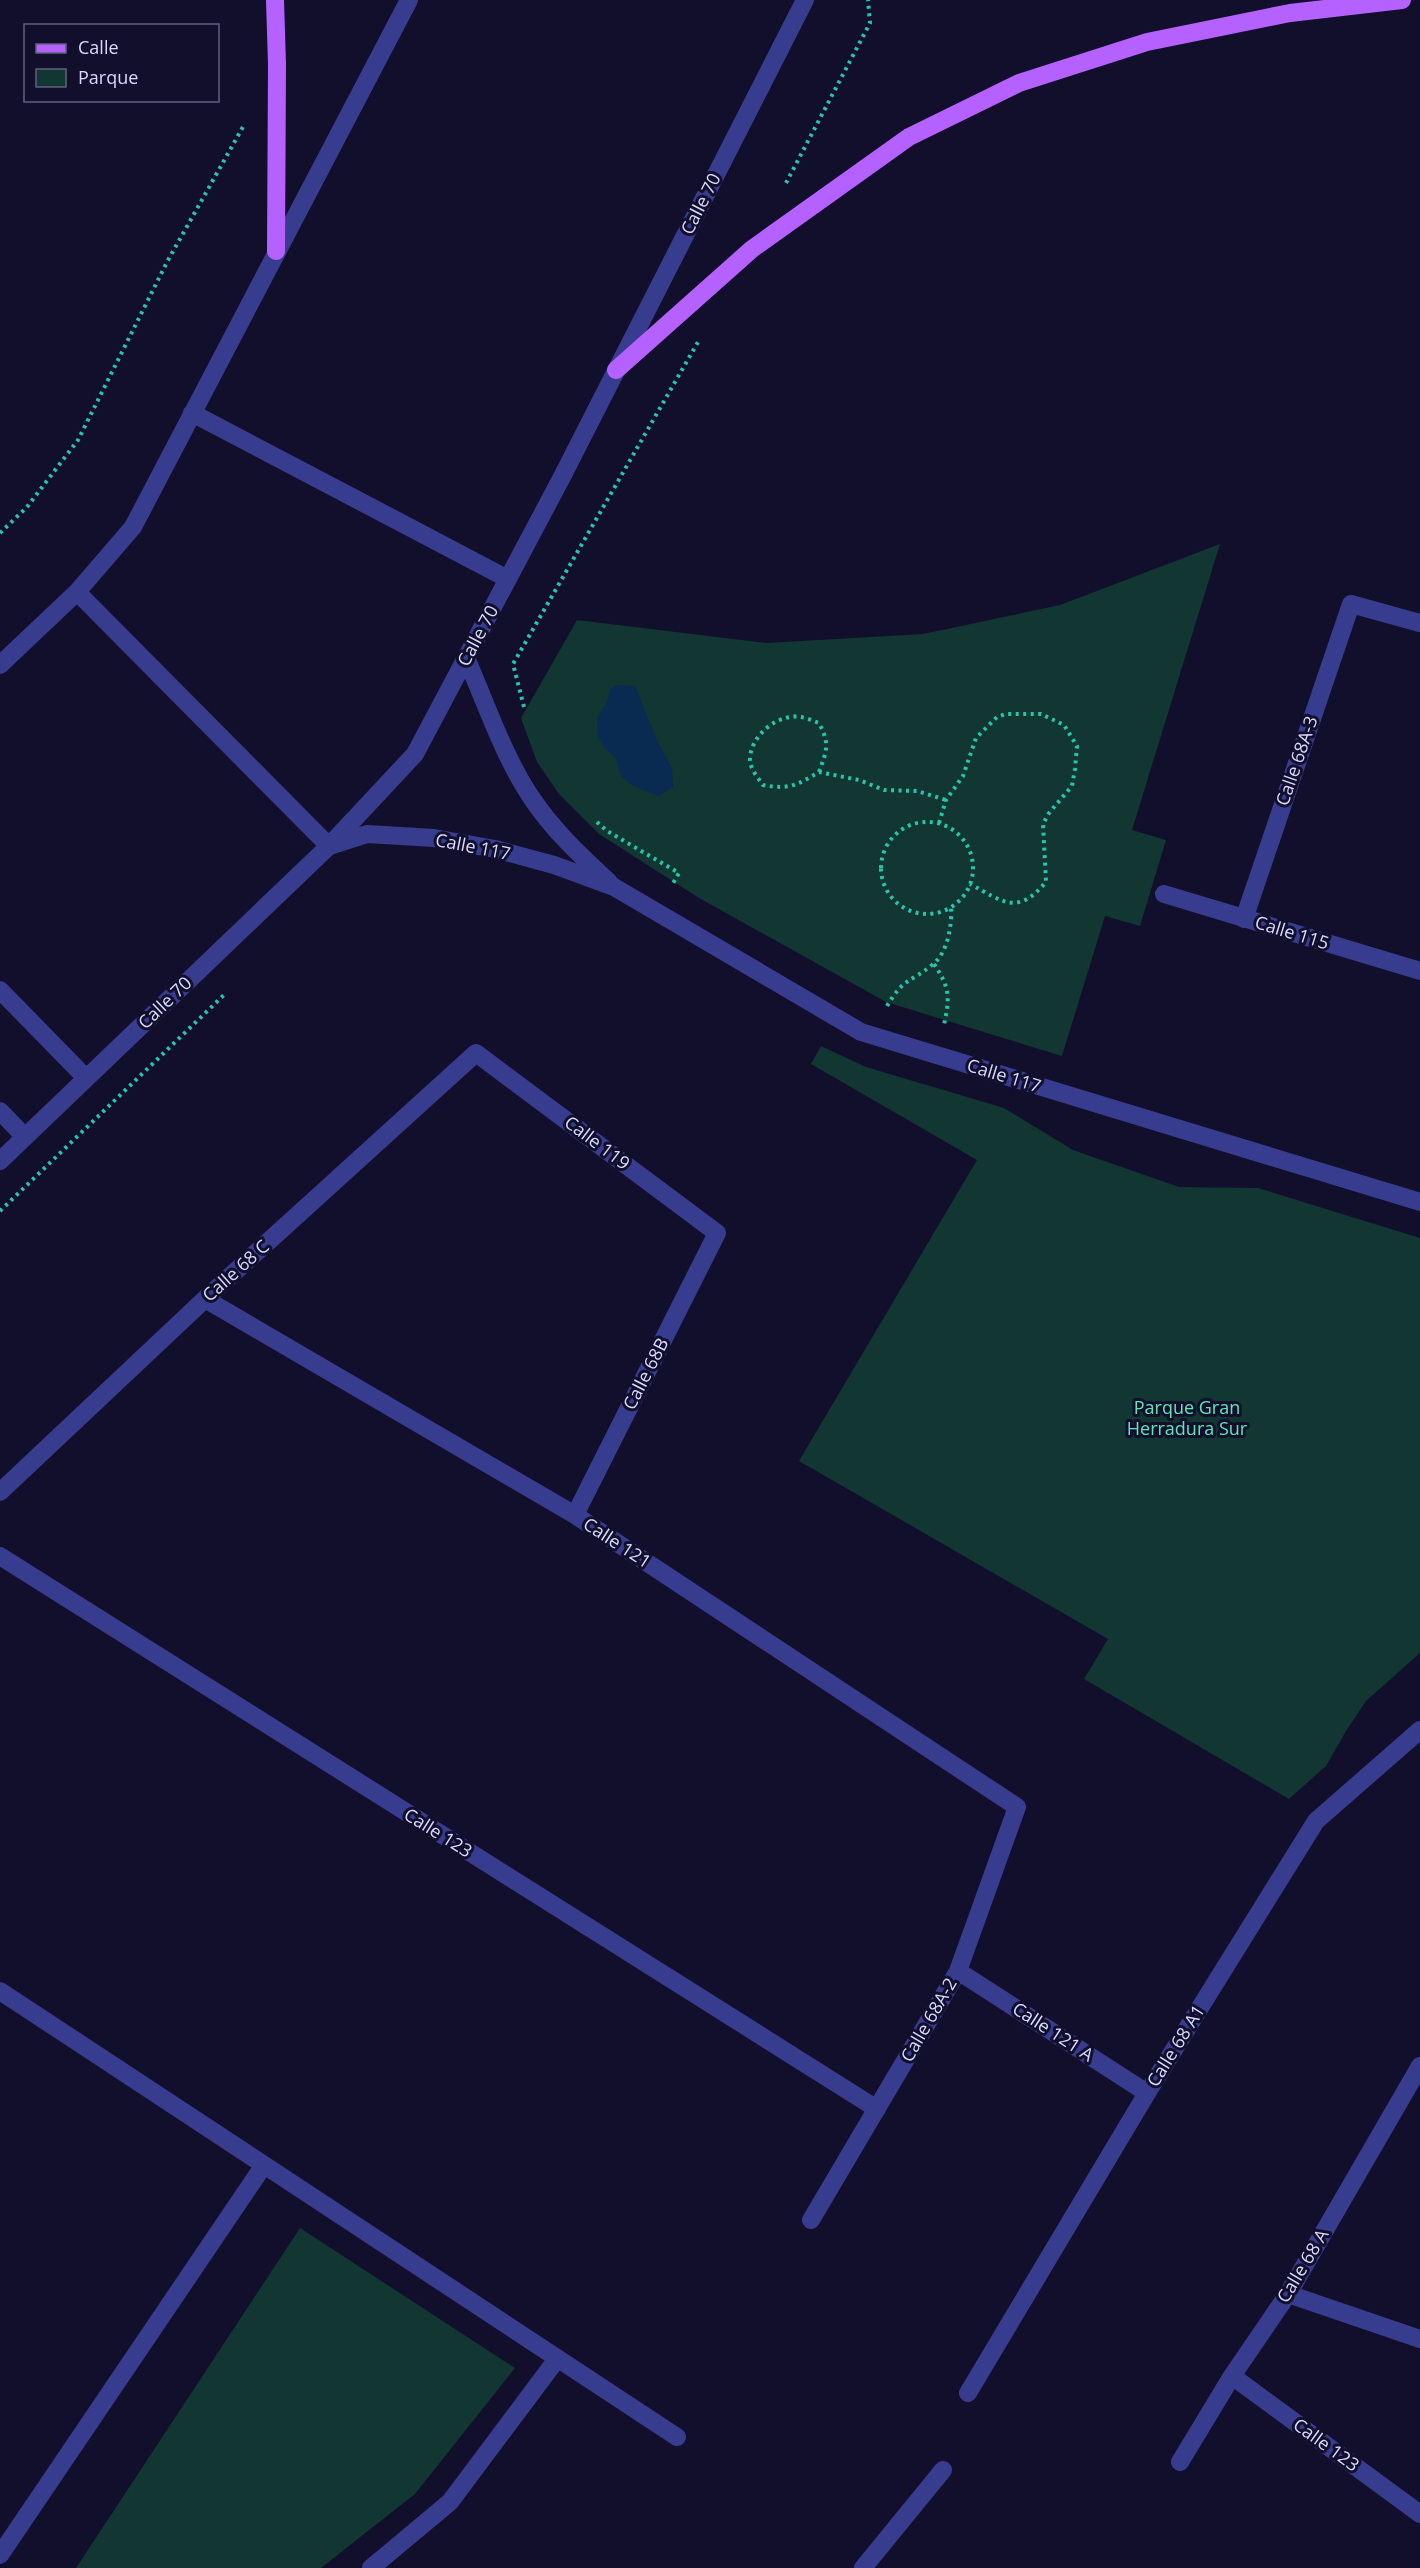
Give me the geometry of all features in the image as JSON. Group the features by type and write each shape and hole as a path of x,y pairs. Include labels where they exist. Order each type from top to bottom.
{"main road":[{"path":"275,0 278,64 276,251"},
{"path":"616,370 752,249 909,137 1019,83 1147,42 1290,13 1402,0"}],"street":[{"path":"0,665 77,592 133,527 409,0"},
{"name":"Calle 70","path":"0,1161 329,846 415,754 508,579 805,0"},
{"path":"192,412 508,579"},
{"path":"77,592 329,846"},
{"name":"Calle 68A-3","path":"1244,919 1351,604 1420,623"},
{"name":"Calle 117","path":"466,658 503,744 532,800 572,848 614,887"},
{"name":"Calle 117","path":"329,846 367,834 434,838 524,857 614,887 861,1032 1420,1202"},
{"name":"Calle 115","path":"1164,894 1420,971"},
{"path":"0,990 86,1078"},
{"name":"Calle 119","path":"476,1053 717,1233"},
{"name":"Calle 68 C","path":"0,1492 205,1299 476,1053"},
{"path":"0,1111 25,1137"},
{"name":"Calle 68B","path":"575,1515 717,1233"},
{"name":"Calle 121","path":"205,1299 575,1515 1017,1807"},
{"name":"Calle 123","path":"0,1556 877,2109"},
{"name":"Calle 68 A1","path":"968,2393 1147,2093 1316,1821 1420,1730"},
{"name":"Calle 68A-2","path":"811,2220 958,1971 1017,1807"},
{"name":"Calle 121 A","path":"958,1971 1147,2093"},
{"path":"0,1991 677,2437"},
{"name":"Calle 68 A","path":"1180,2462 1232,2376 1288,2294 1420,2066"},
{"path":"0,2555 264,2165"},
{"path":"1288,2294 1420,2339"},
{"path":"370,2568 450,2502 557,2359"},
{"name":"Calle 123","path":"1232,2376 1420,2514"},
{"path":"862,2568 943,2470"}],"path":[{"path":"784,187 870,23 868,0"},
{"path":"0,533 27,507 78,440 167,262 249,116"},
{"path":"524,708 513,664 704,332"},
{"path":"939,823 946,800 963,776 976,738 997,717 1006,714 1041,714 1064,725 1077,746 1072,786 1049,813 1043,824 1046,882 1032,898 1018,903 1002,901 970,884"},
{"path":"819,772 827,748 825,735 819,723 800,717 783,719 765,728 753,746 750,760 754,773 763,785 778,788 796,786 819,772 859,780 884,790 917,791 946,800"},
{"path":"590,815 607,831 678,873 657,912"},
{"path":"920,822 939,823 955,831 967,844 974,861 970,884 965,895 951,907 934,913 916,912 900,904 888,891 881,874 882,856 890,840 903,828 920,822"},
{"path":"871,1035 896,990 907,980 934,964 945,945 952,922 951,907"},
{"path":"934,964 945,981 949,1000 937,1055"},
{"path":"0,1211 230,990"}],"green space":[{"path":"1220,544 1132,830 1166,840 1140,926 1105,916 1062,1056 886,1002 699,898 599,834 559,794 537,762 521,718 577,620 767,643 923,634 1060,605"},
{"name":"Parque Gran Herradura Sur","path":"821,1046 866,1067 1004,1108 1073,1150 1179,1187 1258,1188 1420,1238 1420,1653 1366,1701 1326,1766 1289,1799 1084,1679 1108,1639 799,1461 977,1160 811,1064"},
{"path":"300,2228 515,2368 415,2494 321,2568 76,2568"}],"water":[{"path":"616,685 635,686 656,738 672,769 673,787 659,796 633,786 620,775 616,758 605,749 598,736 597,718 607,702 610,690"}]}
